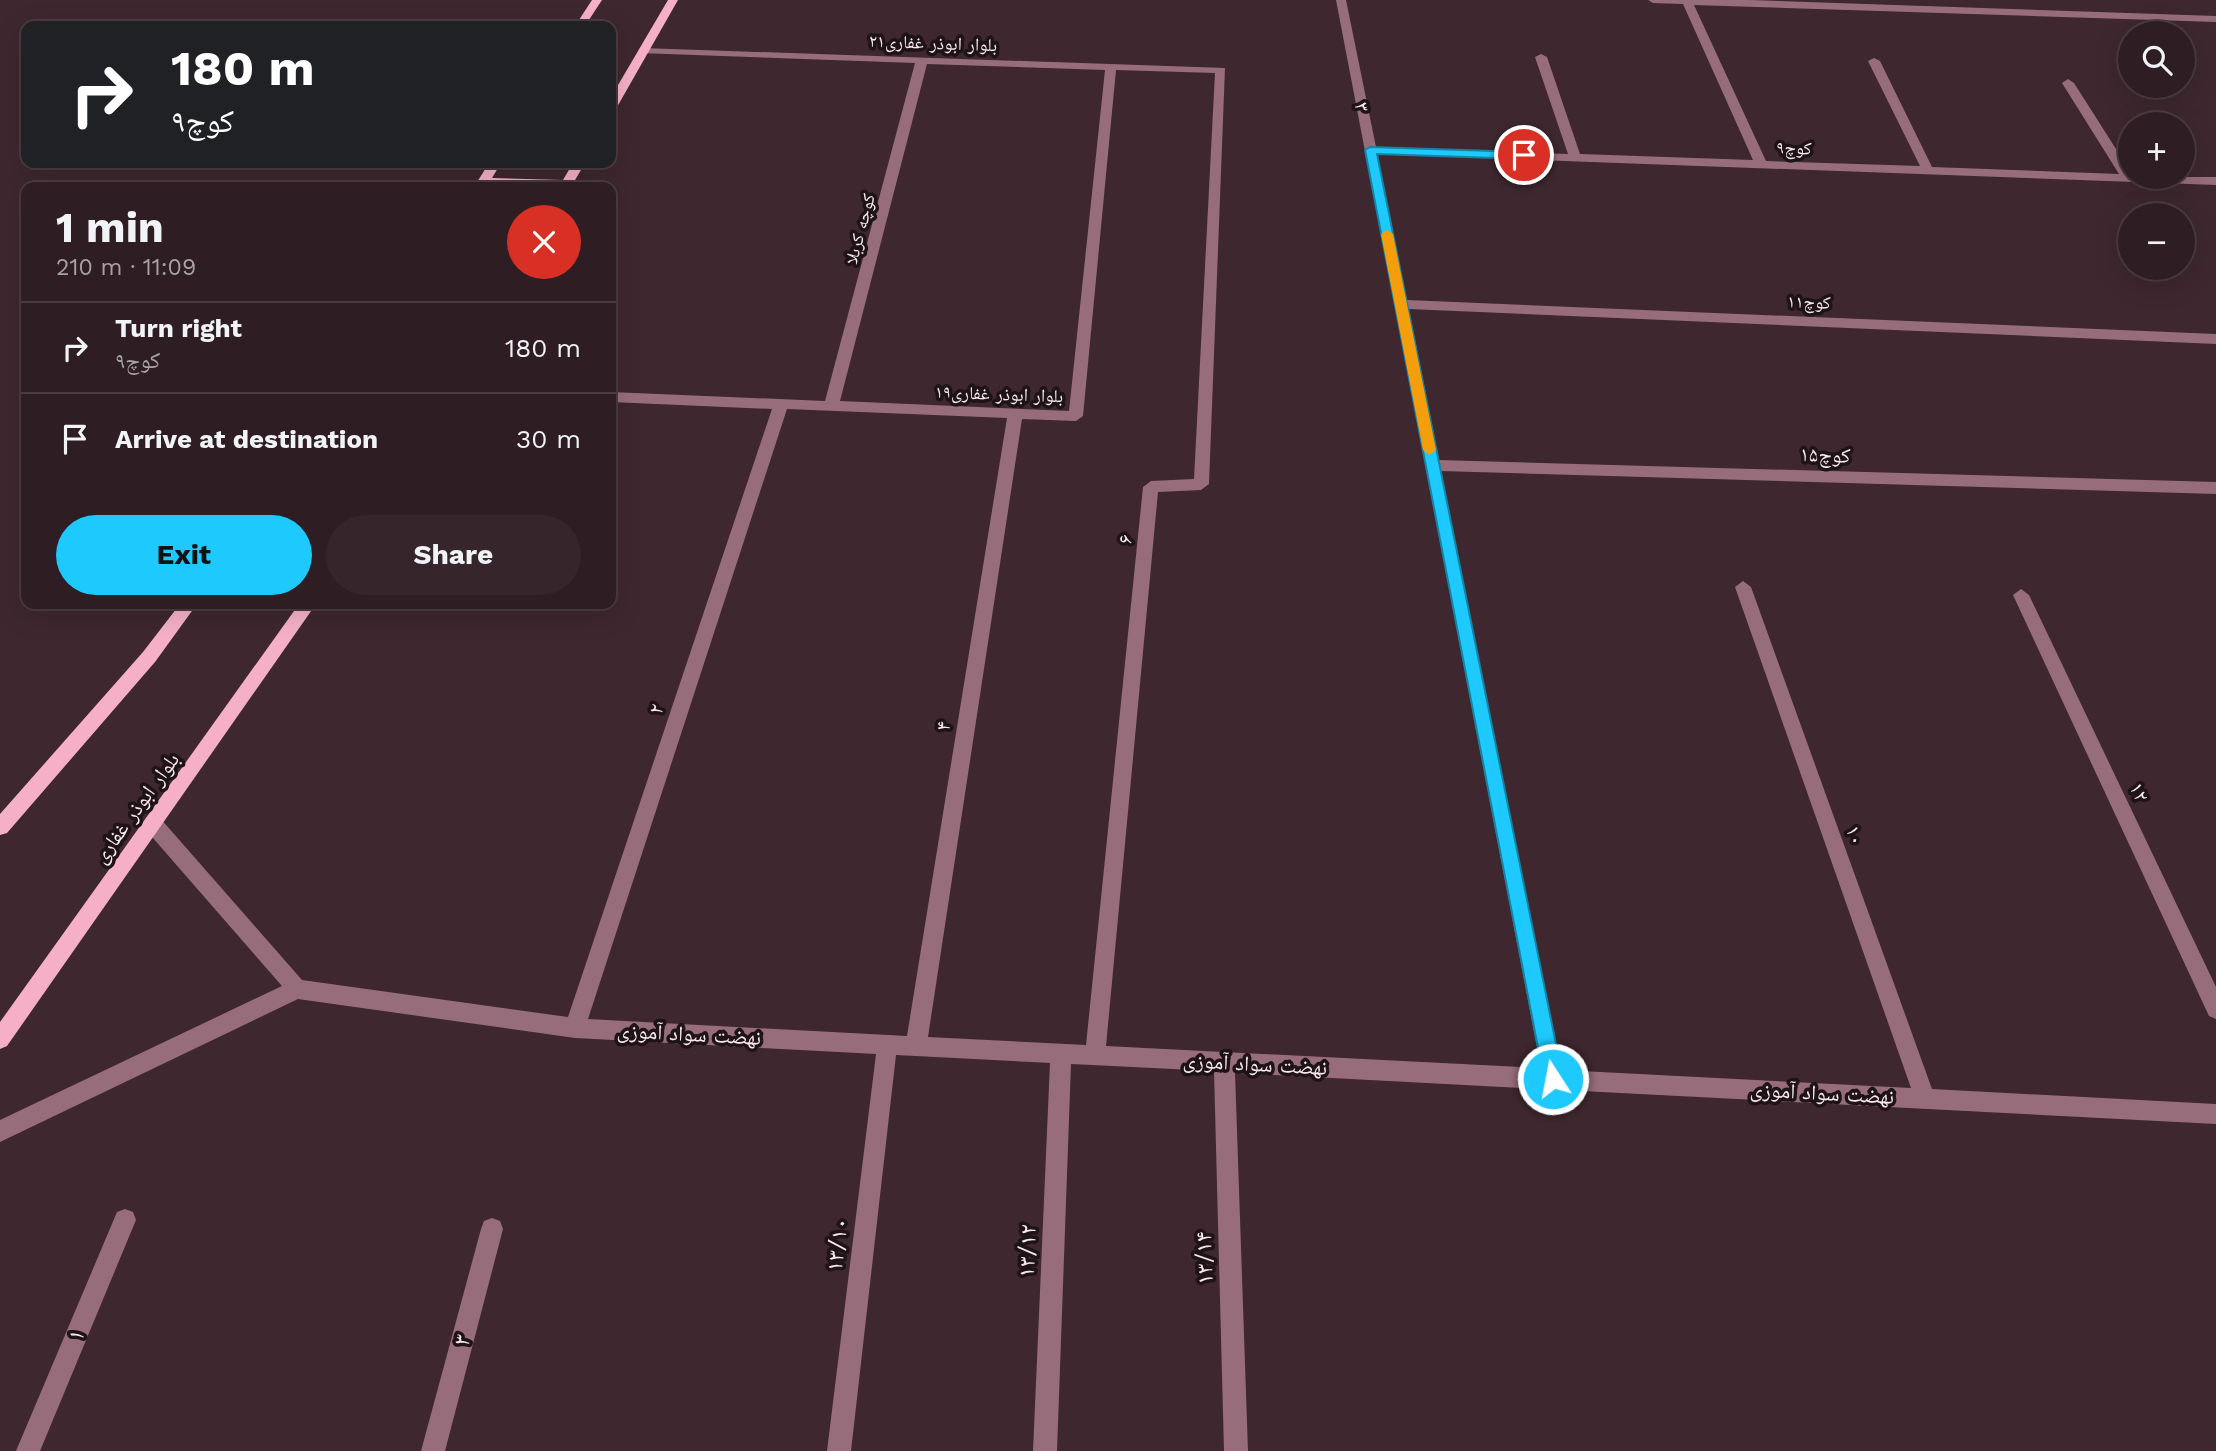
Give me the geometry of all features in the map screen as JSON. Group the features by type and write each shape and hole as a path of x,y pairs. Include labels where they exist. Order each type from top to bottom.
{"main road":[{"path":"583,21 597,0"},
{"path":"616,98 673,0"},
{"path":"0,827 149,657 184,609"},
{"name":"بلوار ابوذر غفاری","path":"0,1039 304,609"}],"street":[{"name":"۳","path":"1340,0 1553,1079"},
{"path":"1653,0 2216,19"},
{"path":"1687,1 1761,164"},
{"name":"۲۱بلوار ابوذر غفاری","path":"643,51 1221,70"},
{"path":"1541,57 1575,157"},
{"name":"کوچه کربلا","path":"831,406 922,60"},
{"path":"1874,61 1928,171"},
{"name":"بلوار ابوذر غفاری۱۹","path":"616,397 1076,416 1111,66"},
{"name":"۶","path":"1095,1055 1151,487 1201,484 1221,70"},
{"path":"2068,83 2118,162"},
{"name":"۹کوچ","path":"1370,150 2118,178"},
{"name":"۹کوچ","path":"2195,180 2216,181"},
{"name":"۱۱کوچ","path":"1401,304 2216,339"},
{"name":"۲","path":"575,1028 781,404"},
{"name":"۴","path":"916,1046 1015,414"},
{"name":"۱۵کوچ","path":"1432,465 2216,488"},
{"name":"۱۰","path":"1743,587 1925,1099"},
{"name":"۱۲","path":"2021,595 2216,1009"},
{"path":"0,1131 297,989 153,824"},
{"name":"نهضت سواد آموزی","path":"297,989 575,1028 2216,1114"},
{"name":"۱۳/۱۰","path":"839,1451 887,1044"},
{"name":"۱۳/۱۲","path":"1045,1451 1061,1054"},
{"name":"۱۳/۱۴","path":"1224,1062 1236,1451"},
{"name":"۱","path":"28,1451 125,1220"},
{"name":"۳","path":"433,1451 492,1229"}],"slow traffic":[{"path":"1387,234 1429,450"}],"route":[{"path":"1524,155 1370,150 1553,1079"}]}
